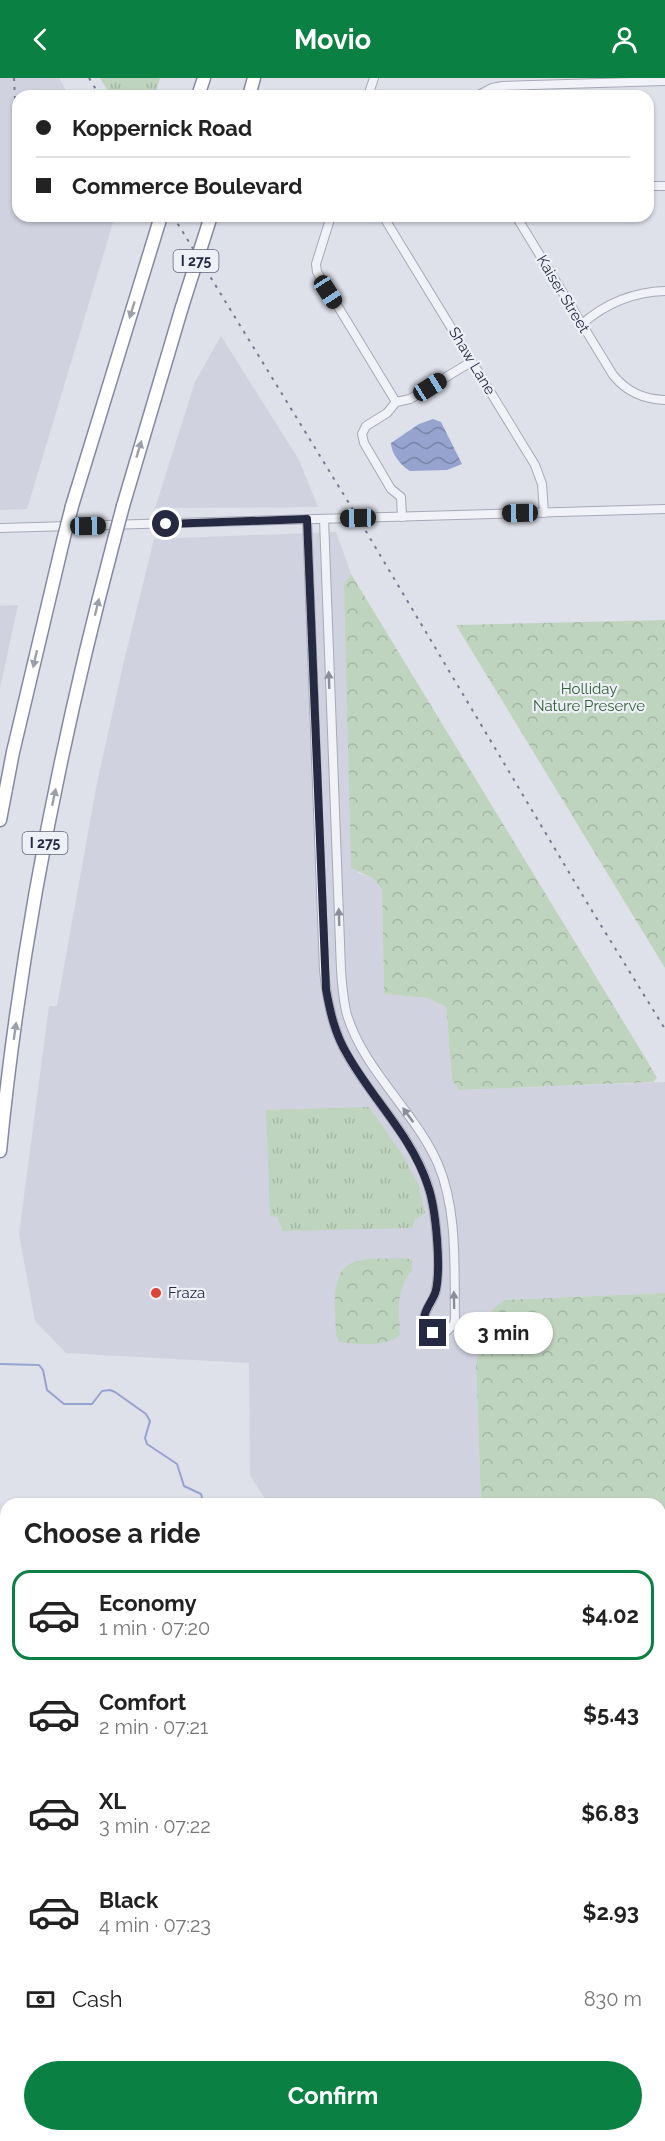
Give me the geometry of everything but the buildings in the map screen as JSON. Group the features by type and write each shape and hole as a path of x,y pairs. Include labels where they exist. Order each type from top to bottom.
{"highway":[{"name":"I 275","path":"0,820 13,752 72,507 159,222"},
{"name":"I 275","path":"0,1151 6,1087 41,865 80,674 123,506 209,222"}],"street":[{"path":"488,90 503,86 665,81"},
{"path":"329,222 316,264 317,272 396,402"},
{"name":"Shaw Lane","path":"387,222 539,473 544,493 544,513"},
{"name":"Kaiser Street","path":"520,222 621,384 631,392 647,398 665,400"},
{"path":"582,324 603,308 620,300 638,294 665,291"},
{"path":"402,517 401,498 391,489 364,443 362,437 366,426 387,413 396,402 410,399 471,362"},
{"path":"0,528 665,509"},
{"path":"307,519 326,989 334,1025 347,1054 410,1146 428,1185 434,1214 438,1280 434,1299 424,1320 425,1326 433,1333 446,1333 454,1324 454,1280 450,1211 441,1173 424,1139 370,1062 346,1012 340,956 324,519"},
{"path":"311,617 327,616"},
{"path":"314,711 331,710"},
{"path":"318,813 334,813"},
{"path":"324,957 340,956"},
{"path":"357,1070 370,1062"},
{"path":"438,1280 454,1280"}],"shaded area":[{"path":"0,78 59,78 66,90 12,90 12,222 113,222 27,509 0,510"},
{"path":"221,336 299,460 318,507 155,508 195,382"},
{"path":"336,532 351,574 344,584 358,873 374,879 382,890 384,994 427,998 446,1007 452,1080 459,1090 665,1082 665,1293 504,1300 476,1364 481,1498 265,1498 250,1476 249,1363 66,1353 35,1321 19,1234 49,1006 57,1006 96,788 154,539"},
{"path":"18,605 0,688 0,606"}],"green space":[{"path":"100,78 160,78 157,90 107,90"},
{"path":"351,574 646,1059 657,1078 653,1082 459,1090 452,1080 446,1007 427,998 384,994 382,890 374,879 351,868 344,584"},
{"name":"Holliday Nature Preserve","path":"665,620 665,968 456,625"},
{"path":"369,1107 402,1154 419,1186 425,1213 415,1220 412,1228 282,1231 277,1217 270,1216 266,1110"},
{"path":"406,1258 412,1260 412,1270 400,1293 400,1335 387,1342 379,1343 339,1342 336,1335 335,1294 340,1274 354,1262 366,1259"},
{"path":"665,1293 665,1498 481,1498 476,1364 492,1310 504,1300"}],"water":[{"path":"433,419 441,422 462,464 447,470 410,471 397,459 391,443 419,424"}],"waterway":[{"path":"0,1364 39,1365 43,1370 47,1390 64,1404 92,1404 102,1391 115,1392 146,1414 150,1421 145,1438 147,1444 177,1464 184,1486 201,1494 202,1498"}],"railway":[{"path":"14,78 15,90"},
{"path":"89,78 96,90"},
{"path":"177,222 358,518 589,906 665,1029"}],"place":[{"name":"Fraza","path":"156,1293"}],"route":[{"path":"166,524 307,519 326,989 331,1016 347,1054 410,1146 428,1185 434,1214 438,1280 434,1299 424,1320 425,1326 433,1333"}]}
